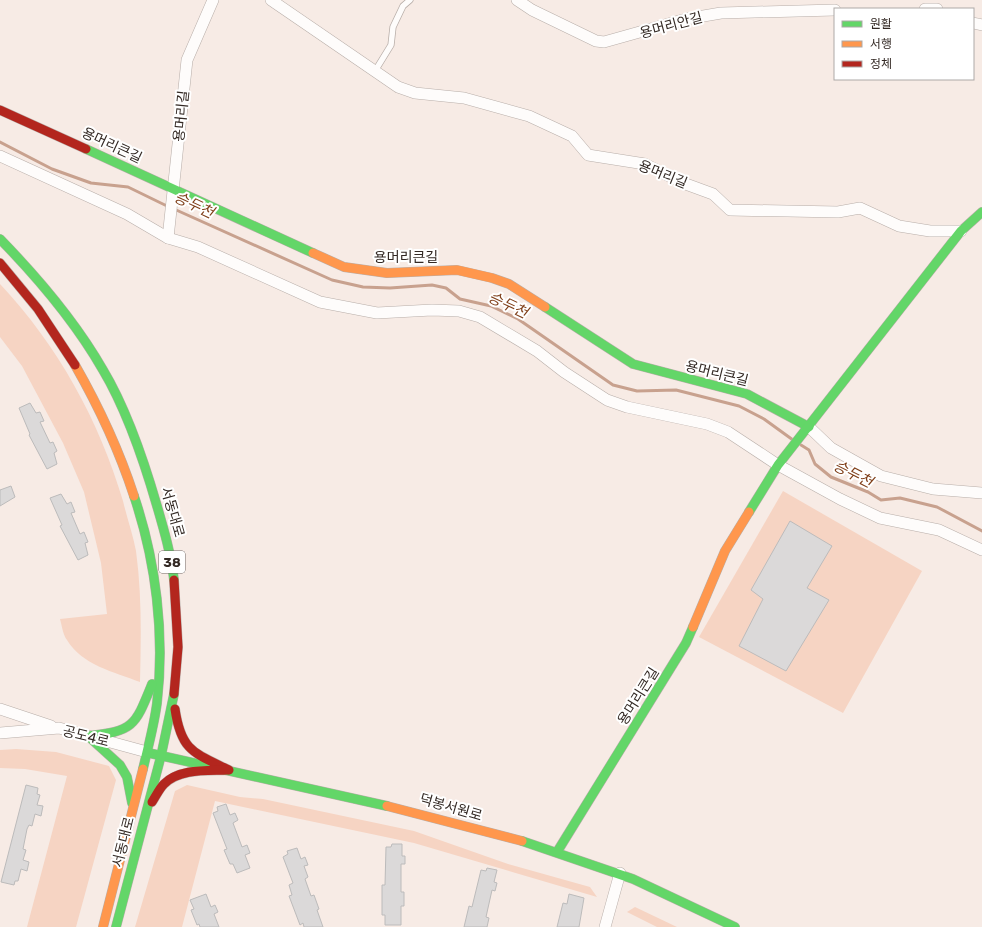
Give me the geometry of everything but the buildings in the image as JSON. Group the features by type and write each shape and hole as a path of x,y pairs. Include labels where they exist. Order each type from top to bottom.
{"main road":[{"name":"용머리큰길","path":"0,110 173,195 344,267 387,273 457,270 492,278 509,284 633,364 747,394 805,431"},
{"name":"용머리큰길","path":"557,852 686,643 725,551 780,462 961,231 982,212"},
{"name":"서동대로","path":"0,239 33,273 71,320 104,371 132,431 150,482 172,560 177,608 178,647 174,695 161,756 145,812 116,927"},
{"name":"서동대로","path":"0,263 26,292 50,325 93,395 124,463 144,524 152,558 157,593 158,695 134,808 102,927"},
{"path":"88,736 122,732 133,726 140,714 158,667"},
{"path":"174,695 177,729 182,741 191,751 229,770"},
{"path":"88,736 120,765 127,777 134,808"},
{"name":"덕봉서원로","path":"147,752 419,812 557,852 620,873 735,927"},
{"path":"145,812 164,784 174,778 187,773 229,770"}],"street":[{"name":"용머리길","path":"169,233 187,60 213,0"},
{"name":"용머리길","path":"271,0 398,87 415,93 464,98 529,116 572,136 588,155 645,164 683,183 713,194 730,210 838,212 860,208 899,226 930,231 961,231"},
{"name":"용머리안길","path":"517,0 532,10 596,41 604,42 686,19 721,13 834,10"},
{"path":"0,156 320,302 377,313 432,310 459,311 480,316 537,351 564,372 607,400 627,407 707,424 728,432 840,499 880,518 939,530 982,550"},
{"path":"805,431 831,448 881,476 933,489 982,493"},
{"path":"0,709 59,728"},
{"name":"공도4로","path":"0,732 59,728 147,752"},
{"path":"605,927 620,873"}],"lane":[{"path":"375,71 391,45 393,27 403,6 410,0"}],"shaded area":[{"path":"0,284 40,333 74,385 89,413 113,471 123,501 136,551 140,600 140,682 99,667 90,662 73,649 64,633 60,619 107,614 101,563 84,492 63,443 22,366 0,337"},
{"path":"783,491 922,571 843,713 699,637"},
{"path":"16,749 56,752 109,766 116,780 76,927 27,927 67,776 25,769 0,768 0,750"},
{"path":"187,785 240,797 263,799 414,831 508,864 590,887 597,897 414,843 215,801 182,927 135,927 175,791"},
{"path":"635,907 677,927 657,927 627,912"}],"waterway":[{"name":"승두천","path":"0,142 52,169 91,183 128,187 169,207"},
{"name":"승두천","path":"174,209 332,280 363,287 390,288 432,285 446,288 460,299 491,306 518,319 613,385 637,391 676,390 739,406 764,419 793,440"},
{"name":"승두천","path":"801,445 809,450 815,464 831,477 868,492 881,500 900,498 937,507 982,531"}],"traffic: fast":[{"path":"86,149 313,253"},
{"path":"749,512 778,465 961,231 982,212"},
{"path":"0,239 29,269 56,301 81,334 112,385 134,436 160,515 174,580"},
{"path":"545,307 633,364 747,394 809,427"},
{"path":"134,496 142,521 153,572 157,598 160,651 157,703 153,728 143,769"},
{"path":"557,852 686,643 693,627"},
{"path":"88,736 115,732 131,724 141,709 152,684"},
{"path":"116,927 161,756 174,694"},
{"path":"88,736 120,765 127,777 132,803"},
{"path":"149,753 387,806"},
{"path":"522,841 633,879 735,927"}],"traffic: slow":[{"path":"313,253 344,267 387,273 457,270 492,278 509,284 545,307"},
{"path":"75,365 108,429 134,496"},
{"path":"693,627 725,551 749,512"},
{"path":"103,927 143,769"},
{"path":"387,806 522,841"}],"traffic: jam":[{"path":"0,110 86,149"},
{"path":"0,263 38,309 75,365"},
{"path":"174,580 178,647 174,694"},
{"path":"175,709 181,734 191,749 229,770"},
{"path":"152,802 164,784 178,775 194,771 228,770"}]}
